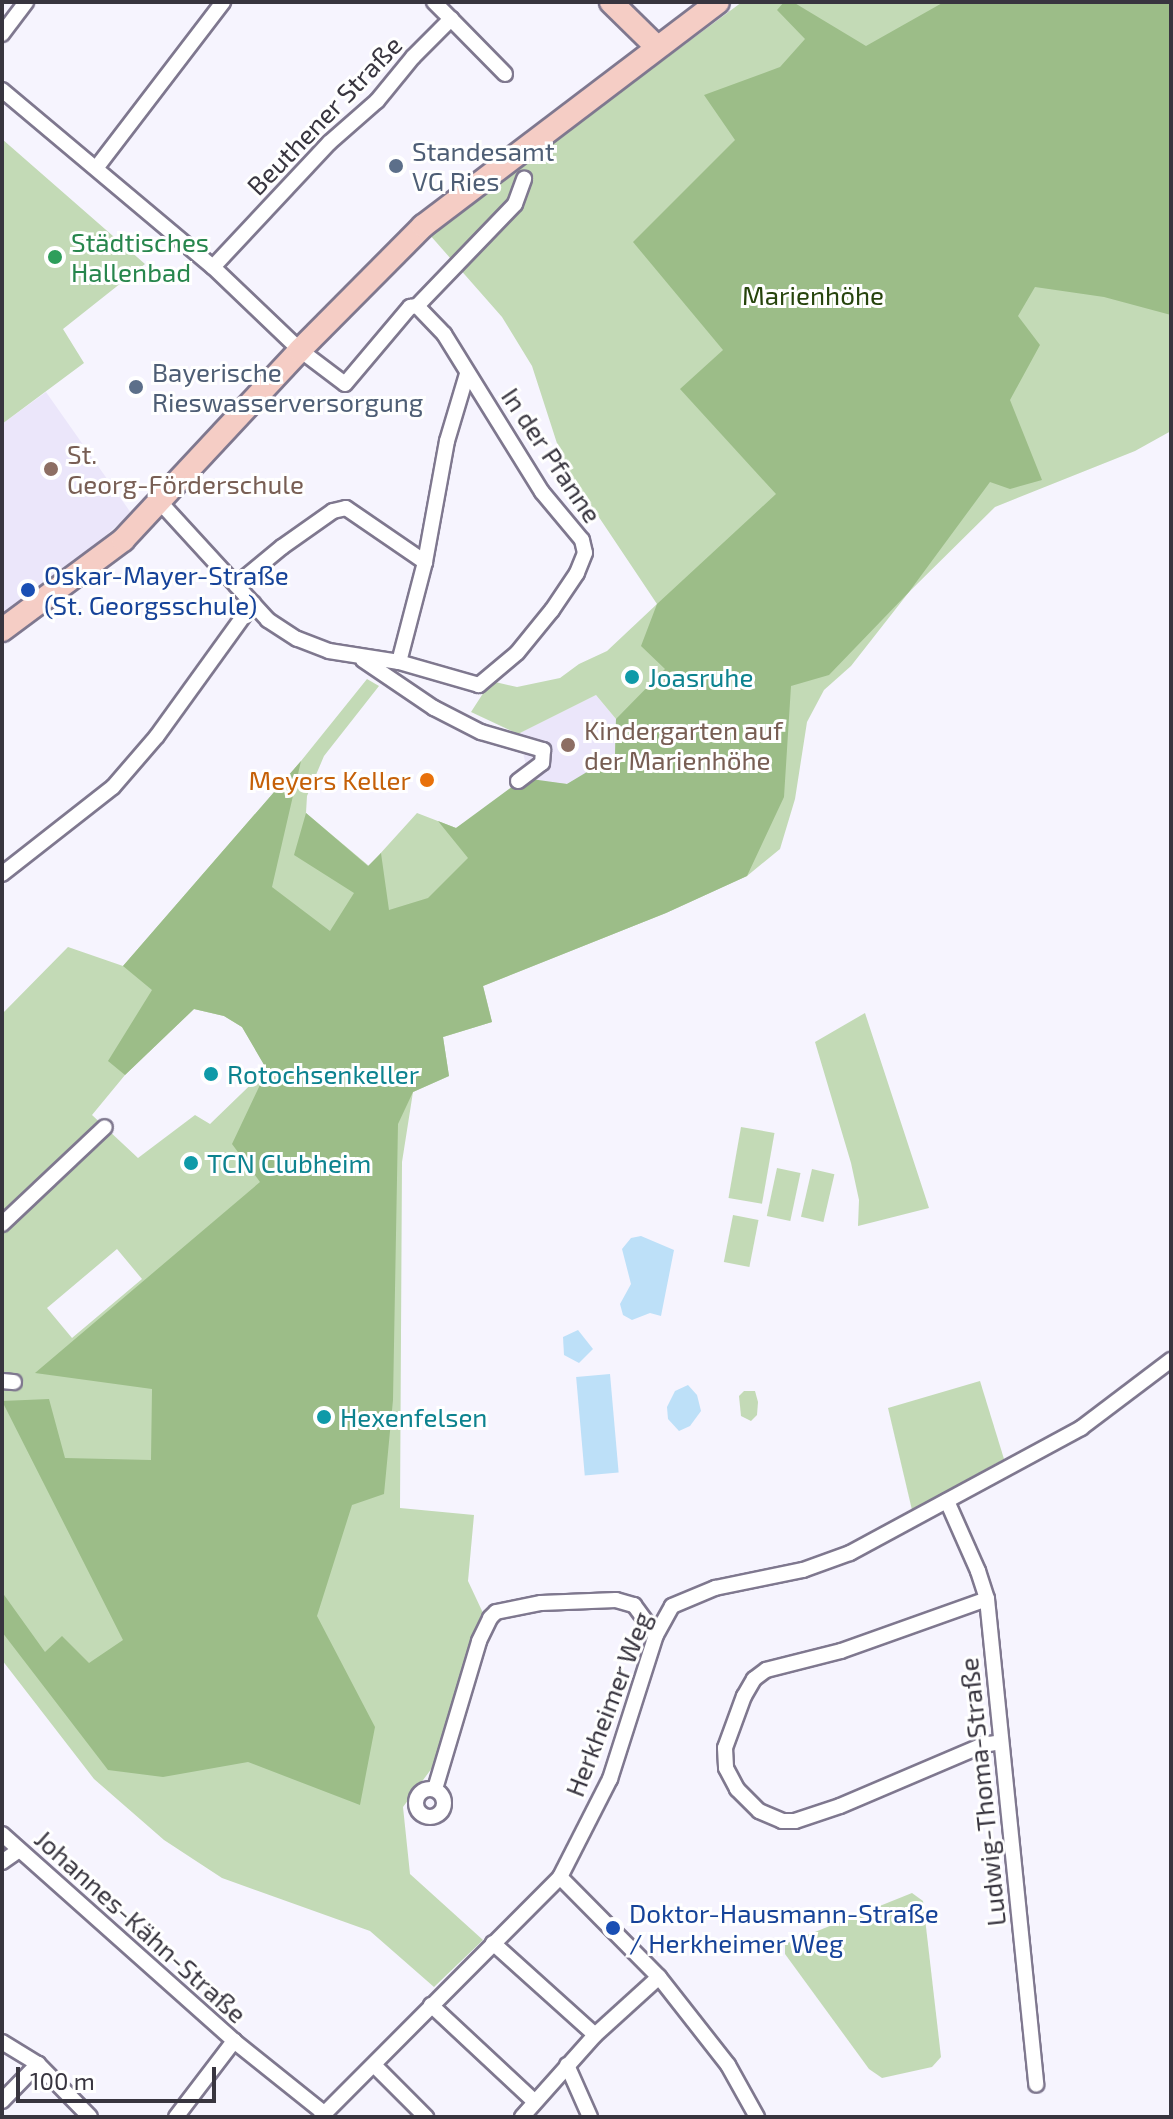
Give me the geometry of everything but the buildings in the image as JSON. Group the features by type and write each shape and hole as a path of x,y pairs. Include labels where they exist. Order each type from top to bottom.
{"main road":[{"path":"611,2 656,46"},
{"path":"2,630 123,540 300,350 423,226 656,46 718,2"}],"street":[{"path":"2,34 26,2"},
{"path":"97,167 223,2"},
{"path":"434,2 505,74"},
{"name":"Beuthener Straße","path":"213,267 329,143 377,101 451,19"},
{"path":"2,90 213,267 300,350 345,384 410,307 417,306 515,204 524,179"},
{"name":"In der Pfanne","path":"160,502 268,620 297,639 329,651 399,662 479,685 517,653 552,610 577,573 585,553 582,540 542,492 512,439 467,374 444,334 417,306"},
{"name":"In der Pfanne","path":"399,662 425,562 447,441 467,374"},
{"path":"236,585 333,511 346,508 425,562"},
{"path":"2,874 113,787 157,736 253,603"},
{"path":"356,656 434,708 481,732 543,750 542,763 518,781"},
{"path":"2,1224 105,1127"},
{"name":"Herkheimer Weg","path":"323,2115 560,1877 610,1779 656,1635 672,1606 692,1596 803,1570 872,1542 1081,1428 1171,1360"},
{"name":"Ludwig-Thoma-Straße","path":"947,1501 987,1599 1036,2085"},
{"path":"987,1599 852,1648 766,1670 754,1679 744,1696 725,1748 726,1768 737,1789 759,1811 782,1821 795,1821 831,1810 983,1745 1001,1742"},
{"path":"435,1789 479,1641 496,1612 541,1603 616,1600 634,1605 656,1635"},
{"name":"Johannes-Kähn-Straße","path":"2,1834 234,2041 323,2115"},
{"path":"2,1862 19,1850"},
{"path":"560,1877 659,1977 728,2065 757,2117"},
{"path":"493,1943 595,2035"},
{"path":"522,2117 595,2035 659,1977"},
{"path":"431,2005 535,2102"},
{"path":"176,2117 234,2041"},
{"path":"2,2042 38,2064 90,2117"},
{"path":"2,2101 38,2064"},
{"path":"374,2065 426,2117"},
{"path":"567,2065 590,2117"}],"shaded area":[{"name":"St. Georg-Förderschule","path":"46,392 131,513 77,561 2,615 2,424"},
{"name":"Kindergarten auf der Marienhöhe","path":"596,695 616,719 615,755 606,764 567,784 530,780 518,734"}],"green space":[{"name":"Marienhöhe","path":"742,2 1171,2 1171,431 1135,451 995,507 909,592 851,666 824,690 807,722 795,799 780,849 747,876 666,913 483,986 492,1022 443,1037 449,1076 413,1092 402,1162 400,1508 474,1515 468,1581 483,1613 432,1768 403,1807 410,1874 483,1940 434,1987 370,1931 222,1878 164,1840 94,1779 2,1660 2,1014 68,947 123,966 301,761 367,679 379,686 324,756 307,796 306,813 369,866 417,813 456,828 530,780 567,784 606,764 615,755 616,719 596,695 518,734 471,712 491,681 517,687 560,678 579,664 607,651 657,604 564,465 532,366 502,317 429,234","holes":["194,1009 224,1016 242,1027 267,1069 210,1124 195,1115 138,1158 92,1115 125,1075","117,1249 142,1279 72,1338 47,1308"]},
{"name":"Marienhöhe","path":"784,2 793,2 866,46 944,2 1171,2 1171,315 1104,297 1035,287 1018,316 1040,345 1010,400 1042,480 1010,489 990,482 909,592 829,675 791,686 784,797 747,876 666,913 483,986 492,1022 443,1037 449,1076 413,1092 398,1124 393,1400 384,1494 352,1505 317,1616 375,1727 360,1805 248,1762 163,1777 108,1770 2,1632 2,1592 45,1652 62,1636 89,1663 123,1640 2,1401 49,1399 65,1458 151,1460 152,1389 35,1373 260,1182 232,1144 267,1070 242,1027 224,1016 194,1009 125,1075 108,1061 152,990 123,966 301,761 272,887 330,931 354,893 294,855 306,813 368,866 381,853 389,910 428,898 468,858 438,821 456,828 524,778 567,784 615,755 616,719 665,669 641,646 657,604 776,494 680,389 723,350 633,242 735,140 704,95 780,67 805,39 777,10"},
{"path":"2,139 145,264 63,329 84,363 2,424"},
{"path":"865,1013 929,1208 858,1226 859,1200 851,1163 815,1042"},
{"path":"741,1127 774,1133 762,1204 728,1198"},
{"path":"777,1168 800,1173 790,1221 767,1216"},
{"path":"812,1169 834,1174 823,1222 801,1217"},
{"path":"733,1215 759,1220 749,1267 724,1262"},
{"path":"980,1381 1004,1459 912,1510 888,1408"},
{"path":"744,1391 755,1391 758,1402 757,1415 751,1421 741,1416 739,1396"},
{"path":"912,1893 923,1901 941,2057 932,2067 882,2078 869,2069 785,1954 785,1944"}],"water":[{"path":"641,1236 674,1250 661,1316 650,1313 632,1320 623,1315 620,1304 631,1284 622,1249 631,1238"},
{"path":"578,1330 593,1349 579,1363 564,1355 563,1337"},
{"path":"610,1374 619,1473 585,1476 576,1377"},
{"path":"688,1385 697,1395 701,1411 690,1426 679,1431 668,1419 667,1407 675,1391"}],"place":[{"name":"Standesamt VG Ries","path":"396,166"},
{"name":"Städtisches Hallenbad","path":"55,257"},
{"name":"Bayerische Rieswasserversorgung","path":"136,387"},
{"name":"St. Georg-Förderschule","path":"51,469"},
{"name":"Oskar-Mayer-Straße (St. Georgsschule)","path":"28,590"},
{"name":"Joasruhe","path":"632,677"},
{"name":"Kindergarten auf der Marienhöhe","path":"568,745"},
{"name":"Meyers Keller","path":"427,780"},
{"name":"Rotochsenkeller","path":"211,1074"},
{"name":"TCN Clubheim","path":"191,1163"},
{"name":"Hexenfelsen","path":"324,1417"},
{"name":"Doktor-Hausmann-Straße / Herkheimer Weg","path":"613,1928"}]}
